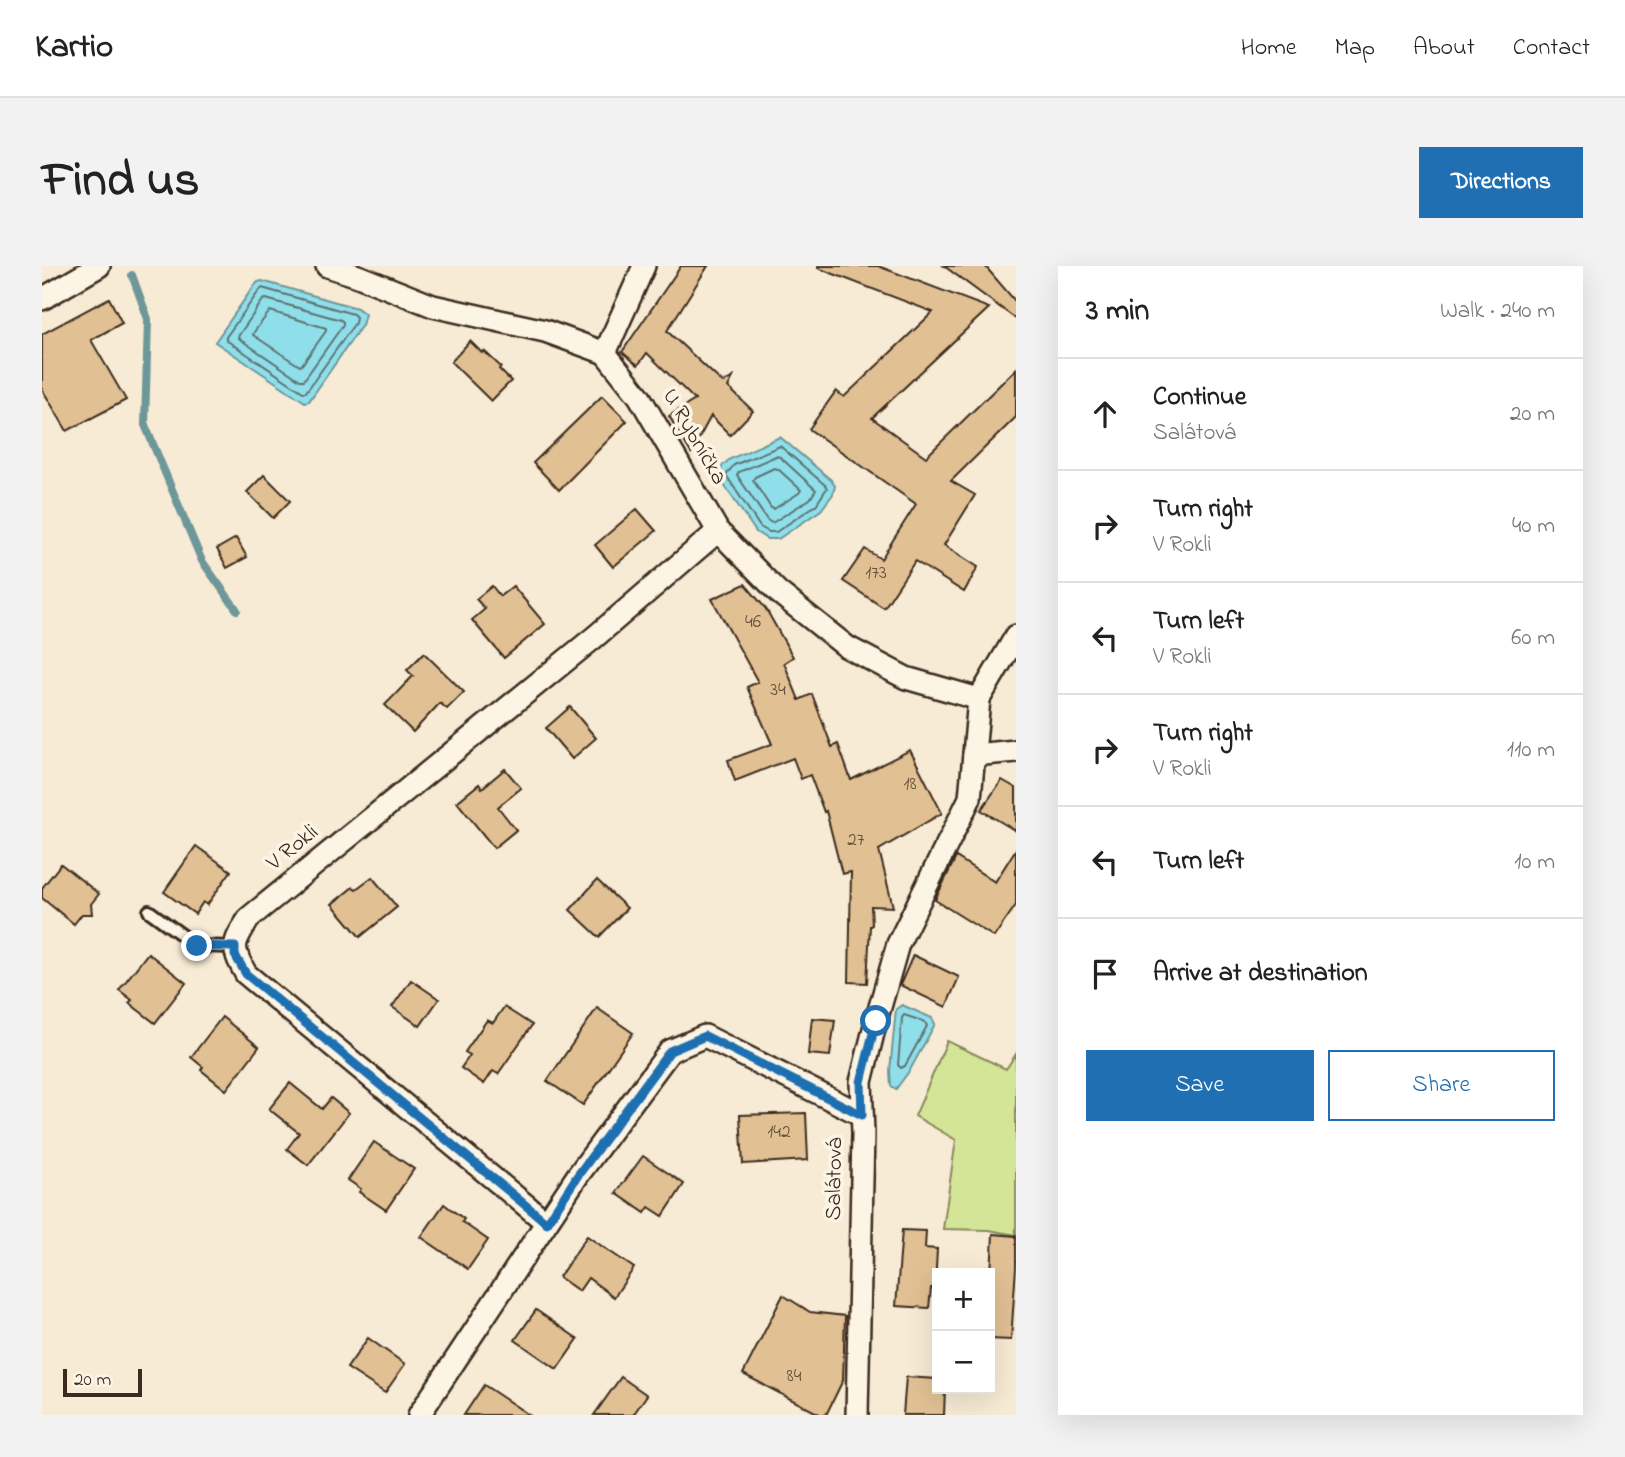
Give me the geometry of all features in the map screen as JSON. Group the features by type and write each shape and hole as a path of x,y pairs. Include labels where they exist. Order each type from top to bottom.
{"street":[{"path":"42,299 99,266"},
{"path":"327,266 433,306 545,331 605,353 644,266"},
{"name":"U Rybníčka","path":"605,353 639,396 718,531 778,592 847,647 906,678 979,699"},
{"name":"V Rokli","path":"235,947 236,939 250,916 596,636 718,531"},
{"path":"979,699 1016,636"},
{"name":"Salátová","path":"857,1415 861,1082 898,944 970,797 979,699"},
{"path":"974,755 1016,751"},
{"path":"235,947 235,955 246,974 547,1223"},
{"path":"419,1415 578,1175 670,1051 705,1036 862,1115"}],"lane":[{"path":"149,911 197,946 235,947"}],"green space":[{"path":"947,1041 1006,1069 1016,1054 1016,1235 989,1230 943,1229 956,1140 915,1116"}],"water":[{"path":"262,281 357,308 365,314 362,325 309,401 305,402 215,342 254,286"},
{"path":"780,437 835,486 833,494 821,510 778,539 767,539 756,532 718,476 723,465 730,459"},
{"path":"902,1005 932,1018 935,1024 910,1070 896,1089 891,1086 890,1071 896,1009"}],"building":[{"path":"681,266 708,266 667,331 723,383 733,377 728,387 753,411 730,435 711,416 691,453 669,416 695,400 647,353 638,365 622,352"},
{"path":"818,266 878,266 989,308 872,418 926,457 1016,369 1016,417 951,481 975,495 944,545 978,567 964,592 915,561 884,608 843,581 865,549 881,559 916,504 809,429 836,391 844,397 933,312"},
{"path":"944,266 985,266 1016,302 1016,319"},
{"path":"109,298 122,323 91,340 126,400 67,431 42,389 42,334"},
{"path":"470,341 501,367 499,369 511,381 491,401 451,362"},
{"path":"602,396 627,421 559,490 533,463"},
{"path":"264,475 290,501 273,518 247,492"},
{"path":"637,509 656,531 613,567 595,545"},
{"path":"236,538 247,557 227,568 217,549"},
{"path":"745,584 766,609 793,657 784,663 799,700 812,694 832,747 838,744 851,780 910,750 942,813 879,850 893,907 871,906 867,983 849,982 851,872 842,874 826,811 824,812 810,775 801,779 793,758 735,781 728,760 772,744 747,687 758,682 712,599"},
{"path":"492,586 500,596 513,586 545,624 504,658 472,620 485,609 476,599"},
{"path":"424,653 464,692 447,709 440,703 413,732 385,705 413,676 407,670"},
{"path":"570,707 596,738 572,759 546,728"},
{"path":"505,769 521,788 498,807 516,830 494,848 457,802 479,784 482,788"},
{"path":"1002,780 1016,788 1016,831 981,810"},
{"path":"196,846 231,871 207,905 203,902 195,914 164,892"},
{"path":"1016,849 1016,905 994,937 935,900 956,857 995,882"},
{"path":"61,864 99,894 91,904 92,914 82,914 74,924 42,898 42,888"},
{"path":"372,877 397,907 360,937 332,904 353,887 356,889"},
{"path":"597,880 627,908 599,937 570,910"},
{"path":"148,953 186,983 155,1023 129,1003 132,1000 119,990"},
{"path":"913,955 959,977 946,1007 900,985"},
{"path":"411,980 439,999 420,1026 392,1007"},
{"path":"504,1007 532,1025 498,1074 493,1071 484,1084 461,1068 470,1055 465,1052 487,1020 493,1023"},
{"path":"597,1008 633,1033 583,1105 547,1081"},
{"path":"222,1017 259,1047 226,1090 201,1070 203,1067 191,1057"},
{"path":"812,1018 835,1020 830,1056 808,1054"},
{"path":"290,1083 322,1109 331,1098 349,1113 308,1165 287,1149 299,1133 269,1109"},
{"path":"806,1113 808,1160 743,1164 740,1115"},
{"path":"374,1142 414,1169 386,1210 359,1192 361,1189 348,1180"},
{"path":"643,1156 684,1184 663,1216 649,1207 645,1213 616,1193"},
{"path":"444,1204 464,1219 462,1222 488,1240 468,1269 421,1237"},
{"path":"902,1230 926,1231 925,1248 937,1249 936,1268 932,1268 929,1308 896,1306"},
{"path":"993,1234 1016,1236 1011,1340 995,1339 995,1268 991,1268"},
{"path":"587,1236 634,1268 614,1297 588,1278 579,1291 559,1277"},
{"path":"783,1295 810,1312 845,1316 843,1380 826,1415 821,1415 743,1374"},
{"path":"536,1310 578,1339 557,1369 515,1340"},
{"path":"368,1338 405,1364 385,1393 347,1368"},
{"path":"621,1377 647,1395 633,1415 594,1415"},
{"path":"906,1377 932,1379 932,1394 945,1394 944,1415 903,1415"},
{"path":"484,1385 529,1415 464,1415"}],"waterway":[{"path":"132,275 148,319 145,425 202,561 237,610"}],"route":[{"path":"197,946 235,947 235,955 246,974 547,1223 578,1175 670,1051 705,1036 862,1115 861,1082 876,1021"}]}
